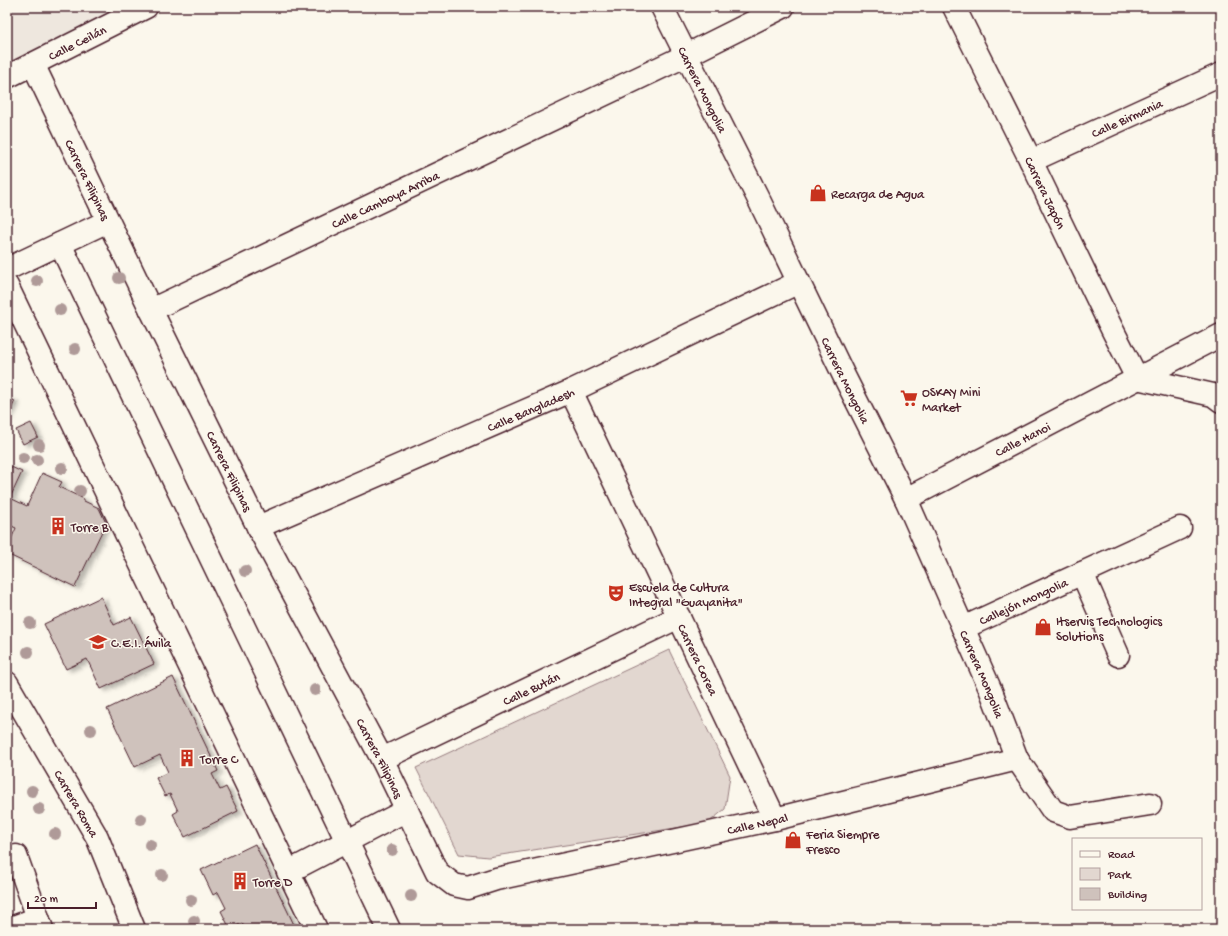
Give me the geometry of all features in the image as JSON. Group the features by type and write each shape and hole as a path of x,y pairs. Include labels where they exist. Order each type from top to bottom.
{"street":[{"name":"Calle Ceilán","path":"7,78 146,7"},
{"name":"Carrera Mongolia","path":"662,7 906,499 992,691 1017,759 1053,811 1070,817 1150,804"},
{"name":"Calle Camboya Arriba","path":"151,310 687,55 783,7"},
{"name":"Carrera Japón","path":"954,7 1137,378"},
{"name":"Carrera Filipinas","path":"33,64 151,310 258,527 382,759 437,872"},
{"name":"Calle Birmania","path":"1031,161 1221,74"},
{"path":"7,269 108,221"},
{"path":"60,244 389,929"},
{"name":"Calle Bangladesh","path":"258,527 571,391 799,282"},
{"path":"7,286 316,929"},
{"name":"Calle Hanoi","path":"906,499 1221,335"},
{"path":"1137,378 1213,395 1221,401"},
{"name":"Carrera Corea","path":"571,391 775,819"},
{"name":"Callejón Mongolia","path":"963,628 1180,528"},
{"name":"Callejón Mongolia","path":"1082,573 1118,655"},
{"name":"Calle Bután","path":"382,759 679,617"},
{"name":"Carrera Roma","path":"7,682 97,837 134,929"},
{"name":"Calle Nepal","path":"437,872 454,885 468,888 496,879 775,819 1017,759"},
{"path":"288,872 407,810"},
{"path":"7,859 16,856 40,924 8,929"}],"shaded area":[{"path":"7,7 136,7 7,73"}],"green space":[{"path":"669,650 730,776 725,809 708,823 488,857 459,854 416,768"}],"building":[{"path":"7,397 15,401 7,417"},
{"path":"31,423 38,437 23,444 16,430"},
{"name":"Torre B","path":"7,465 22,472 10,498 27,506 42,473 62,482 59,487 99,508 106,523 75,587 7,554 7,548 16,528 7,524"},
{"name":"C.E.I. Ávila","path":"101,597 114,625 131,617 154,664 101,689 87,659 66,669 44,624"},
{"name":"Torre C","path":"173,677 218,771 212,774 220,790 226,787 238,811 185,837 173,814 178,811 170,794 165,796 156,778 168,772 160,755 135,767 107,709"},
{"name":"Torre D","path":"255,844 296,929 245,929 242,923 230,929 221,911 226,908 218,892 213,895 201,870"}],"place":[{"name":"Recarga de Agua","path":"818,193"},
{"name":"OSKAY Mini Market","path":"909,398"},
{"name":"Torre B","path":"58,526"},
{"name":"Escuela de Cultura Integral \"Guayanita\"","path":"616,593"},
{"name":"Itservis Technologics Solutions","path":"1043,627"},
{"name":"C.E.I. Ávila","path":"98,642"},
{"name":"Torre C","path":"187,758"},
{"name":"Feria Siempre Fresco","path":"793,840"},
{"name":"Torre D","path":"240,881"}]}
